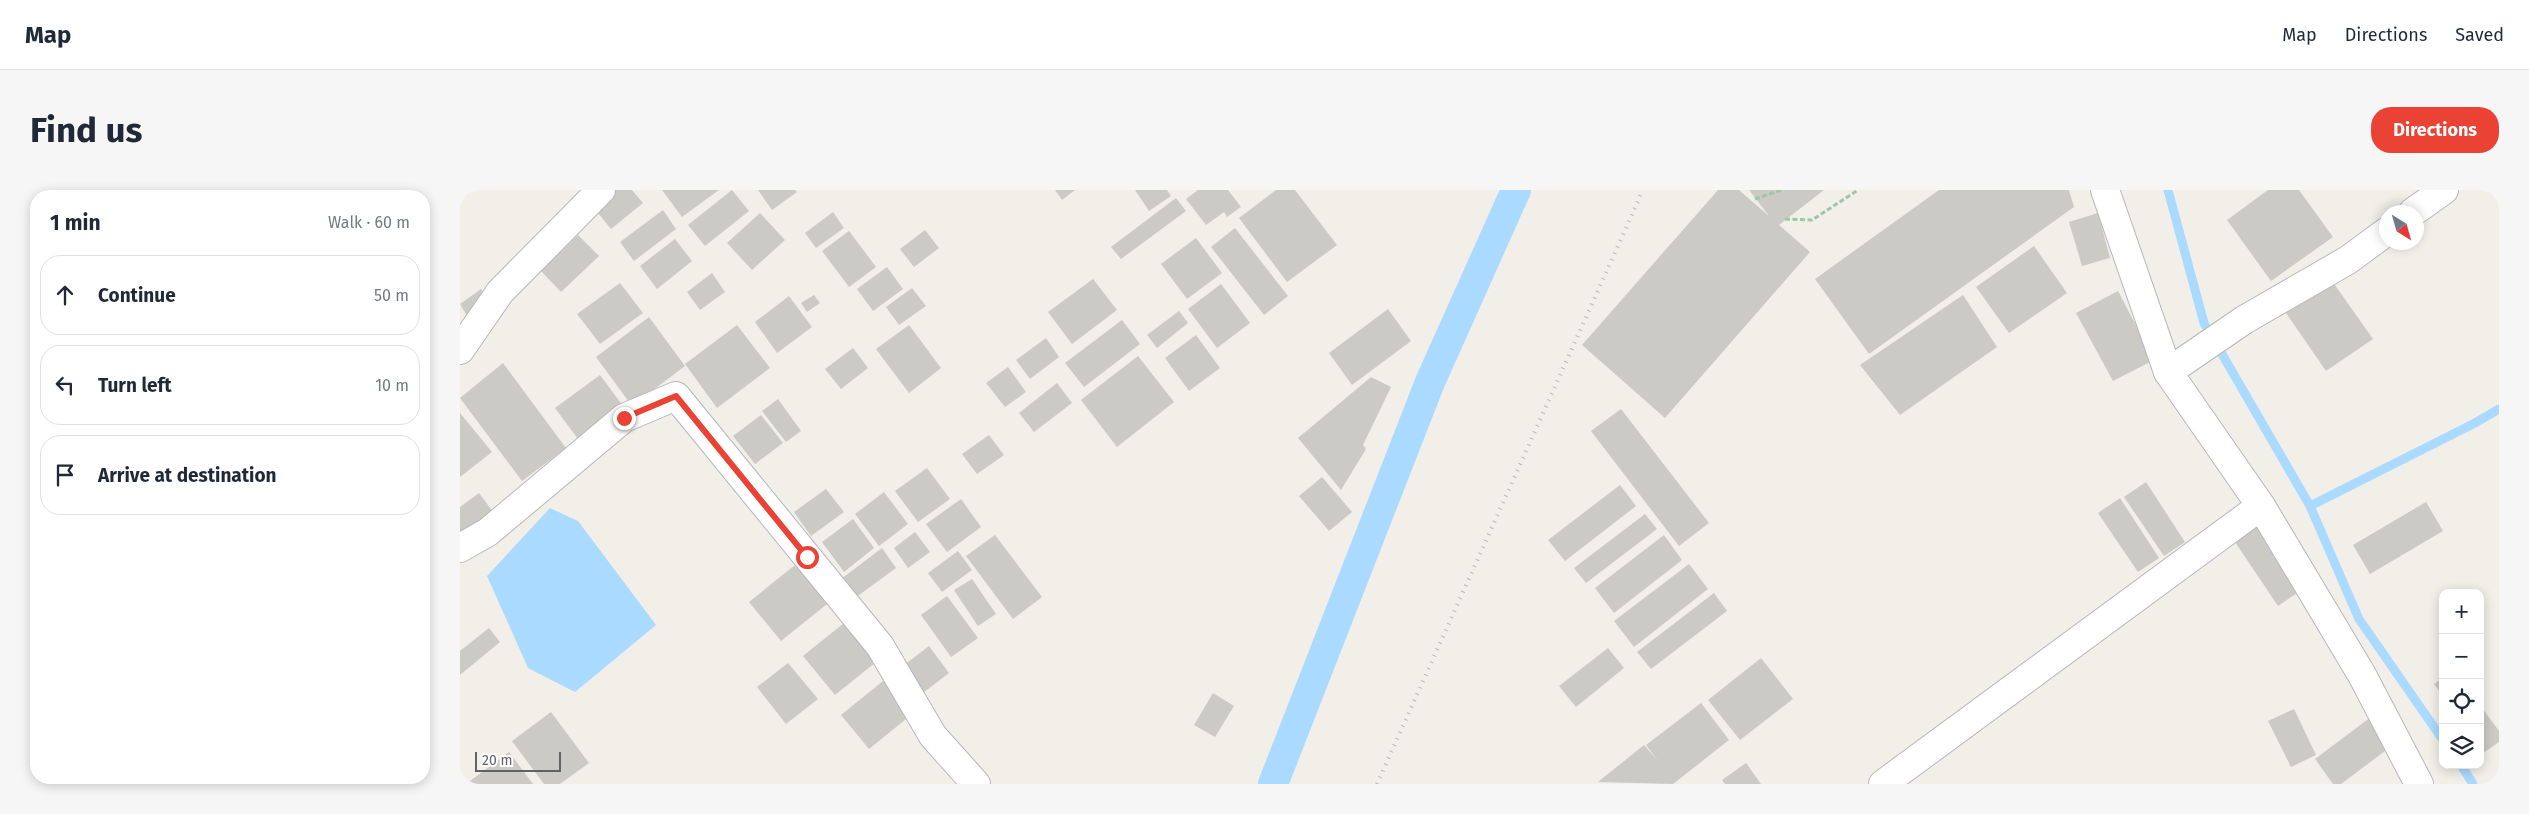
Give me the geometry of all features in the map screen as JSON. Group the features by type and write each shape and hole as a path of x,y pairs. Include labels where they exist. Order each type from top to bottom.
{"street":[{"path":"460,350 500,292 601,190"},
{"path":"2105,190 2168,372 2261,506 2362,675 2419,784"},
{"path":"2424,205 2444,190"},
{"path":"2168,372 2244,320 2348,260 2379,237"},
{"path":"460,548 488,532 624,418 676,396 880,646 933,736 976,784"},
{"path":"1883,784 2261,506"}],"path":[{"path":"1755,199 1781,190"},
{"path":"1786,219 1812,220 1858,190"}],"water":[{"path":"550,508 578,521 656,625 575,692 528,668 487,576"}],"building":[{"path":"614,190 632,190 643,203 611,229 593,207"},
{"path":"662,190 719,190 682,217"},
{"path":"732,190 749,211 705,246 688,225"},
{"path":"758,190 795,190 797,192 772,210"},
{"path":"1055,190 1075,190 1062,200"},
{"path":"1135,190 1167,190 1171,196 1149,211"},
{"path":"1198,190 1228,190 1241,207 1227,217 1224,212 1206,225 1186,199"},
{"path":"1276,190 1295,190 1337,245 1287,282 1239,218"},
{"path":"1718,190 1739,190 1769,216 1749,190 1824,190 1779,225 1810,252 1665,418 1582,345"},
{"path":"1939,190 2069,190 2074,207 1869,354 1815,279"},
{"path":"2268,190 2299,190 2333,237 2271,281 2227,220"},
{"path":"1176,198 1186,211 1121,259 1111,247"},
{"path":"663,210 676,229 634,261 620,242"},
{"path":"833,212 844,228 816,248 805,233"},
{"path":"760,213 785,240 752,270 727,243"},
{"path":"2098,213 2110,258 2082,266 2069,222"},
{"path":"1235,228 1288,296 1264,315 1211,247"},
{"path":"925,230 939,248 914,267 900,249"},
{"path":"849,231 876,267 849,287 822,251"},
{"path":"578,235 599,256 561,292 541,271"},
{"path":"1196,238 1222,273 1187,299 1161,264"},
{"path":"675,239 692,261 657,289 640,266"},
{"path":"2034,246 2067,293 2009,333 1976,287"},
{"path":"887,267 903,289 873,311 857,289"},
{"path":"712,273 725,292 700,310 687,292"},
{"path":"2330,278 2373,339 2326,371 2284,310"},
{"path":"1093,279 1117,310 1072,344 1048,312"},
{"path":"620,283 643,313 600,344 577,314"},
{"path":"1221,284 1250,323 1217,348 1188,309"},
{"path":"912,288 926,306 899,325 886,307"},
{"path":"481,289 489,300 467,316 460,304"},
{"path":"2118,291 2154,360 2113,381 2076,313"},
{"path":"814,295 820,303 807,312 801,303"},
{"path":"1963,295 1997,347 1900,415 1860,365"},
{"path":"789,296 812,327 777,353 755,322"},
{"path":"1388,309 1411,341 1352,385 1329,353"},
{"path":"1179,311 1188,323 1157,348 1147,335"},
{"path":"649,317 685,366 632,406 596,357"},
{"path":"1122,320 1140,344 1084,387 1065,363"},
{"path":"737,325 770,368 717,408 685,364"},
{"path":"909,325 941,368 909,393 876,349"},
{"path":"1196,335 1220,368 1189,391 1165,358"},
{"path":"1046,338 1059,357 1030,379 1016,360"},
{"path":"853,348 868,368 841,389 825,369"},
{"path":"1138,356 1174,402 1117,447 1081,400"},
{"path":"503,363 566,448 522,481 460,398"},
{"path":"1008,367 1026,392 1005,407 986,383"},
{"path":"600,375 623,406 578,439 555,408"},
{"path":"1371,377 1391,387 1363,445 1366,449 1341,490 1298,438"},
{"path":"1057,383 1072,403 1034,432 1019,413"},
{"path":"778,399 801,431 786,442 762,411"},
{"path":"1621,409 1709,523 1679,546 1591,431"},
{"path":"460,413 492,452 460,477"},
{"path":"761,415 783,443 755,464 733,436"},
{"path":"989,435 1004,455 977,474 962,454"},
{"path":"927,468 950,499 918,522 895,491"},
{"path":"1322,477 1352,512 1329,531 1299,496"},
{"path":"2146,482 2185,542 2164,556 2124,497"},
{"path":"1620,485 1636,506 1565,561 1548,540"},
{"path":"826,489 844,512 811,536 794,512"},
{"path":"884,492 908,524 879,546 855,514"},
{"path":"479,493 496,516 460,543 460,507"},
{"path":"2120,498 2159,558 2138,572 2098,513"},
{"path":"961,499 981,527 947,552 926,524"},
{"path":"2426,502 2443,531 2370,574 2353,545"},
{"path":"1645,514 1657,529 1586,583 1574,568"},
{"path":"853,519 874,548 844,572 822,542"},
{"path":"2255,524 2300,591 2278,606 2233,539"},
{"path":"915,532 930,552 908,568 894,548"},
{"path":"995,535 1042,597 1013,619 966,556"},
{"path":"1664,535 1682,560 1614,613 1595,588"},
{"path":"882,548 896,568 855,598 841,579"},
{"path":"958,551 972,570 942,592 928,573"},
{"path":"1689,564 1708,589 1634,647 1614,621"},
{"path":"795,565 827,604 781,641 749,602"},
{"path":"972,579 996,614 978,626 954,590"},
{"path":"1714,593 1727,611 1651,669 1637,652"},
{"path":"947,596 978,638 951,657 921,615"},
{"path":"849,619 881,658 835,695 803,656"},
{"path":"489,628 500,642 460,675 460,651"},
{"path":"929,646 949,673 919,696 899,669"},
{"path":"1608,648 1624,668 1576,707 1559,686"},
{"path":"1761,658 1793,699 1740,740 1708,700"},
{"path":"788,663 818,699 786,724 757,687"},
{"path":"888,677 916,711 869,749 841,715"},
{"path":"2439,681 2439,691 2434,684"},
{"path":"1213,693 1234,706 1215,737 1194,725"},
{"path":"1701,703 1729,740 1673,784 1598,782 1644,745 1658,761 1646,745"},
{"path":"2294,709 2316,755 2291,767 2268,721"},
{"path":"2484,710 2499,731 2499,742 2484,752"},
{"path":"551,712 589,763 560,784 544,784 512,741"},
{"path":"2375,714 2397,742 2341,784 2333,784 2315,759"},
{"path":"509,752 533,784 466,784"},
{"path":"1746,763 1761,784 1725,784 1722,780"}],"waterway":[{"path":"1273,784 1430,382 1516,190"},
{"path":"2168,190 2204,323 2310,506"},
{"path":"2439,734 2359,619 2310,506 2499,409"},
{"path":"2464,769 2473,784"}],"railway":[{"path":"1377,784 1643,190"}],"route":[{"path":"624,418 676,396 807,557"}]}
